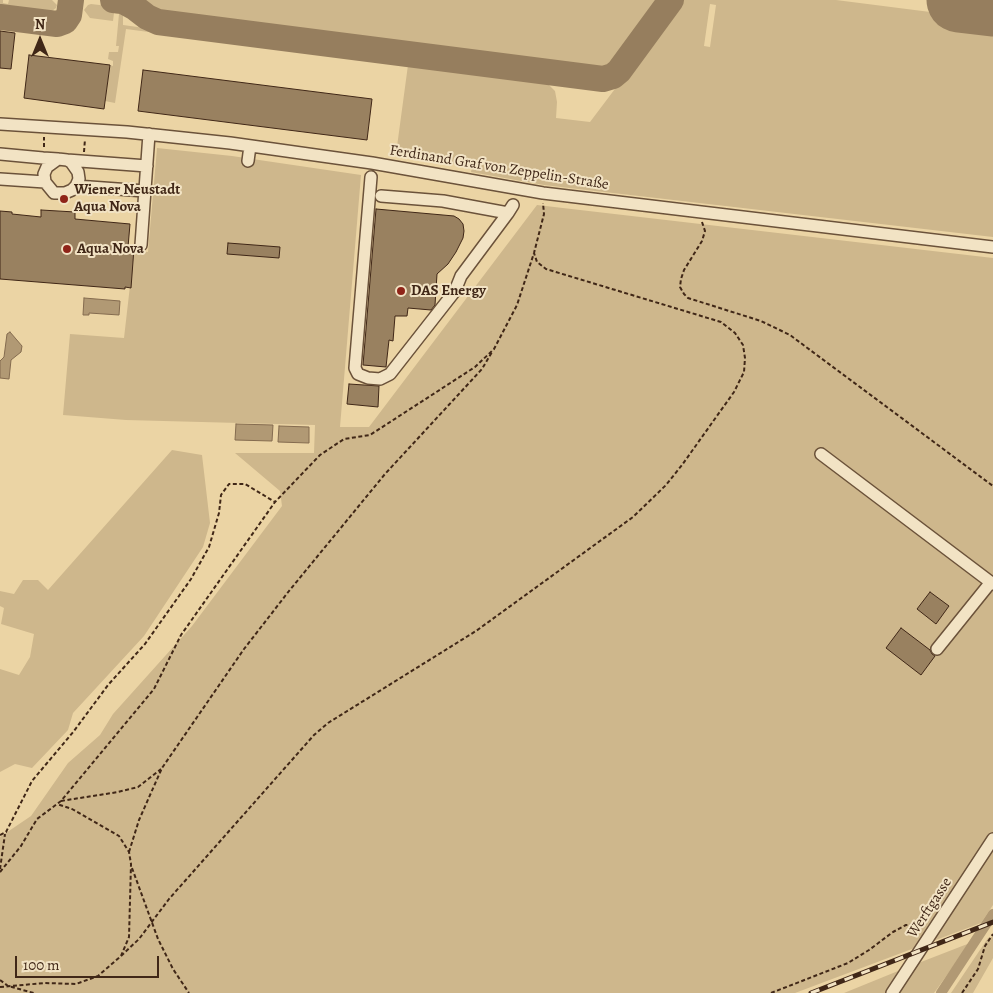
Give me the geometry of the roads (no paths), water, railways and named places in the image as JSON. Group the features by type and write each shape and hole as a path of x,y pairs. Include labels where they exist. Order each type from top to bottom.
{"street":[{"name":"Ferdinand Graf von Zeppelin-Straße","path":"0,124 149,134 250,146 372,163 543,193 993,247"},
{"path":"140,245 149,134"},
{"path":"248,161 250,146"},
{"path":"0,154 147,166"},
{"path":"63,159 76,166 79,179 72,190 65,193 54,193 45,182 44,174 47,167 63,159"},
{"path":"371,177 355,368 358,374 368,378 380,379 390,374 455,291 462,276 511,209 381,196"},
{"path":"0,179 45,182"},
{"path":"76,186 145,190"},
{"path":"821,454 992,583 937,649"},
{"name":"Werftgasse","path":"892,993 993,840"}],"waterway":[{"path":"941,993 993,914"}],"railway":[{"path":"811,993 993,922"}],"place":[{"name":"Wiener Neustadt Aqua Nova","path":"64,199"},
{"name":"Aqua Nova","path":"67,249"},
{"name":"DAS Energy","path":"401,291"}]}
